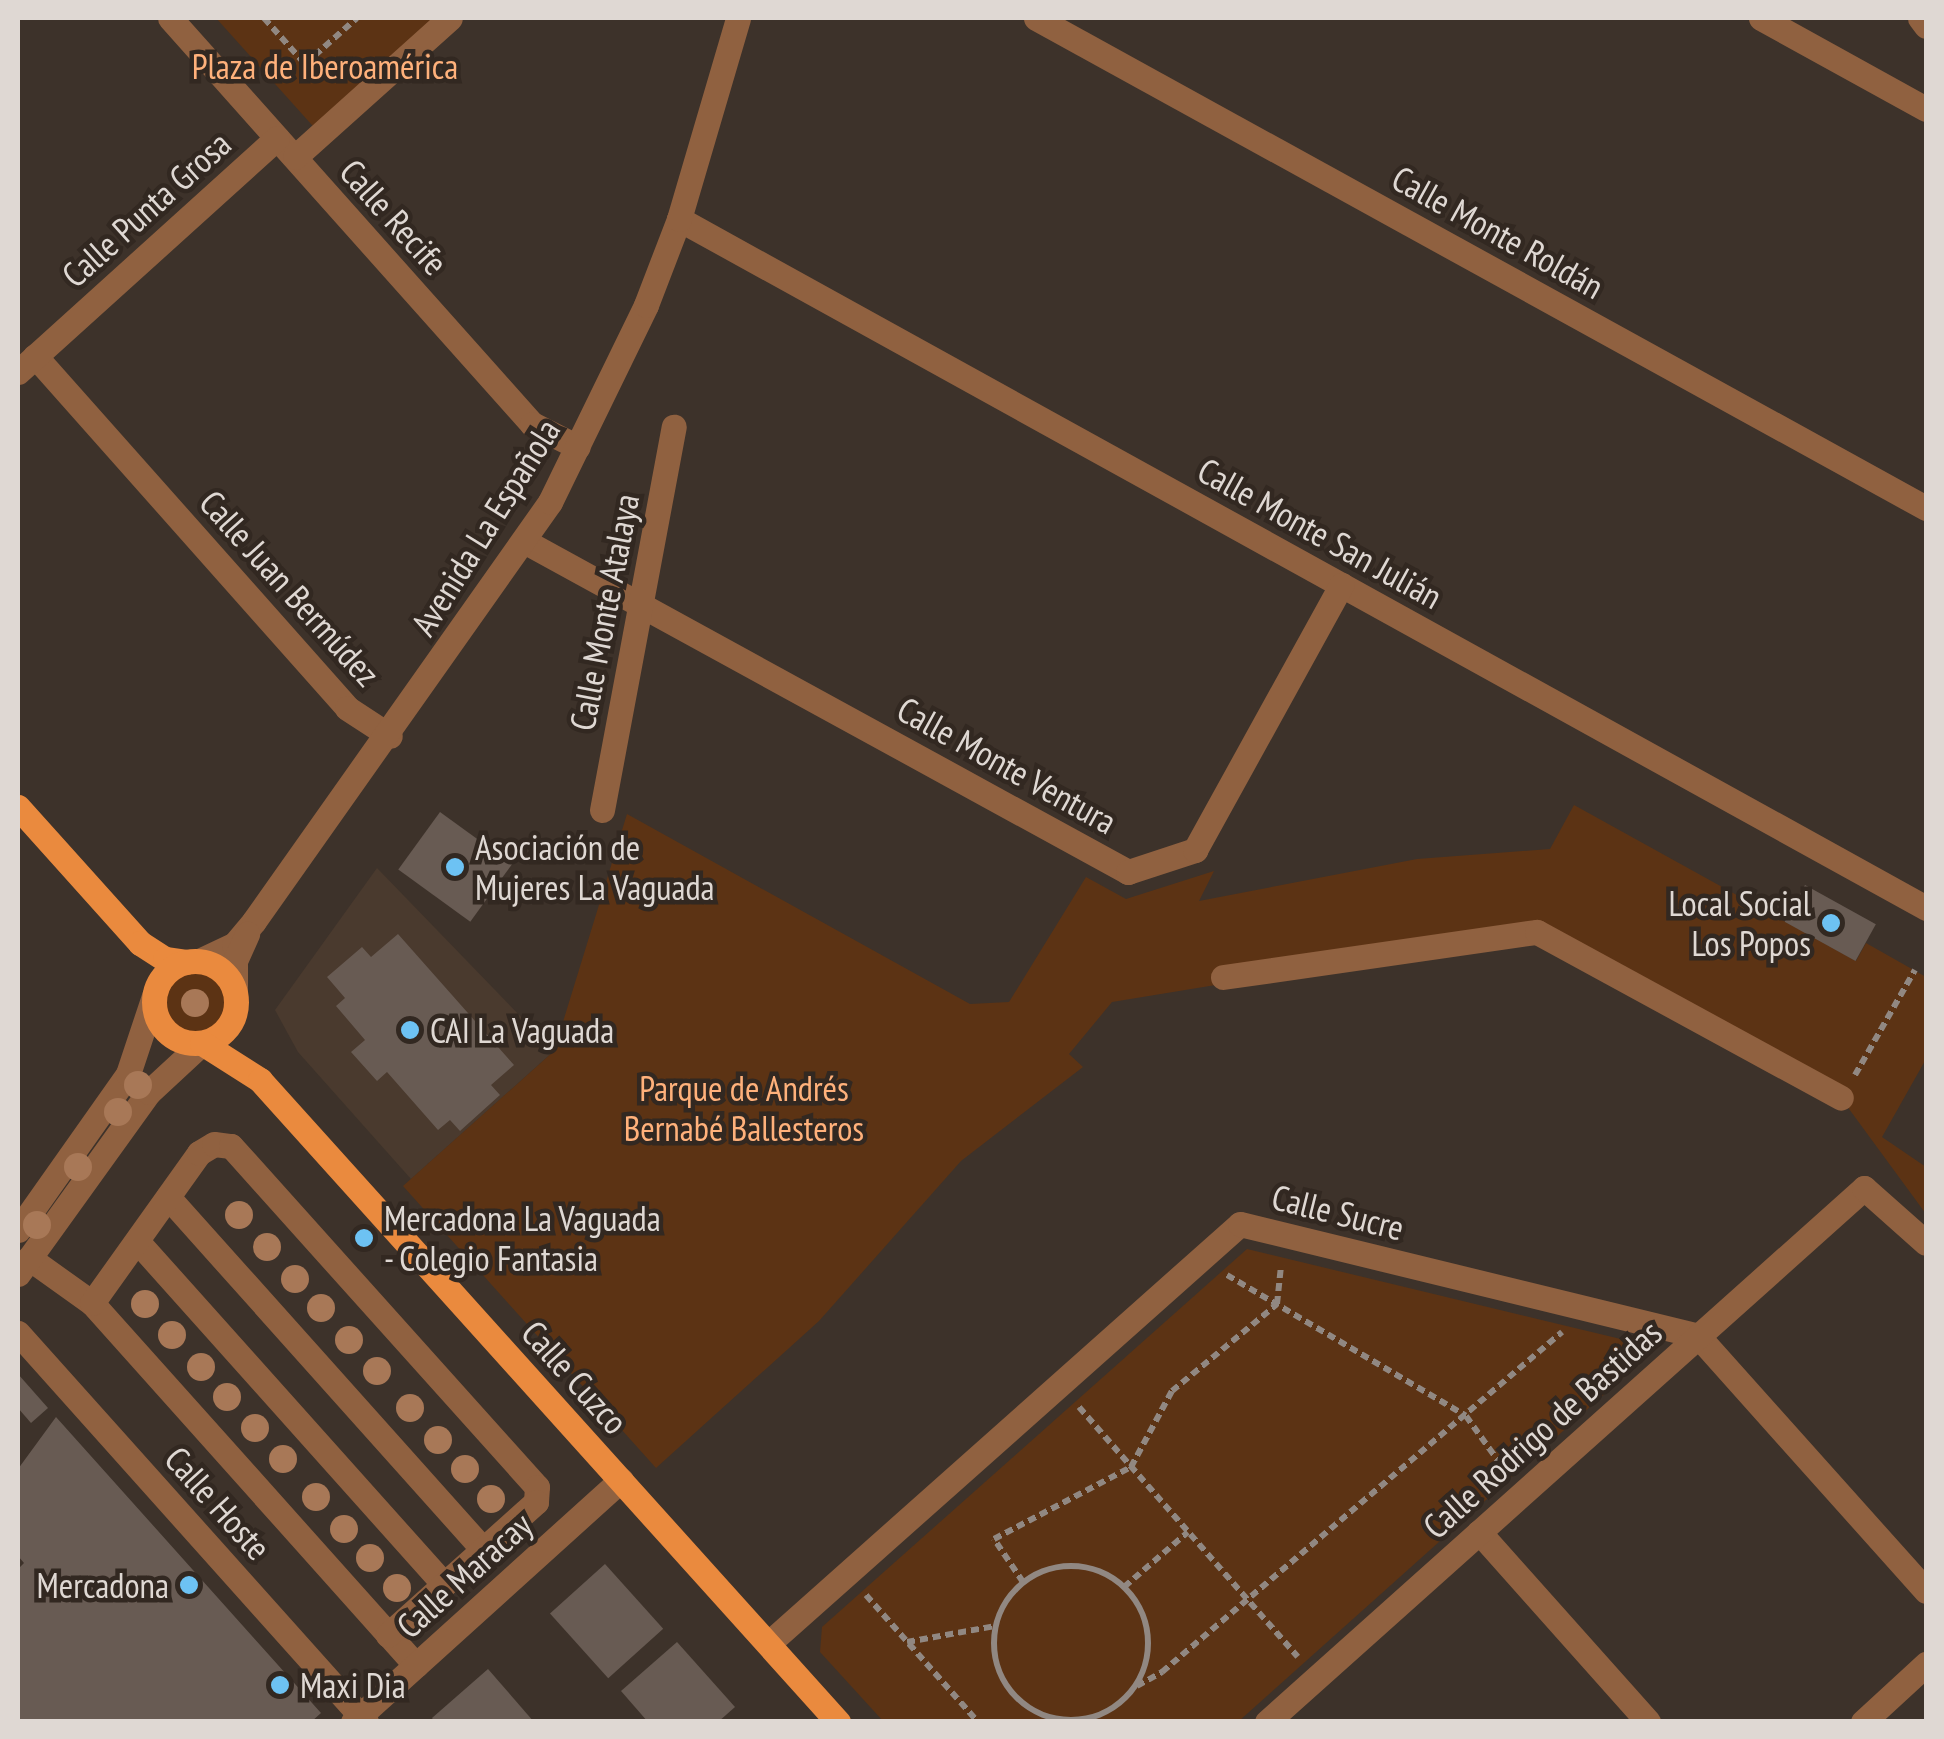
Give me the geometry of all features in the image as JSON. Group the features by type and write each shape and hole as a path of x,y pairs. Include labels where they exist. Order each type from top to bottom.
{"main road":[{"path":"18,806 140,943 164,960 192,961 221,970 236,997 229,1026 202,1044 166,1032 154,996 154,970 140,943"},
{"path":"154,996 165,974 192,961"},
{"name":"Calle Cuzco","path":"236,997 241,1048 260,1080 838,1722"},
{"name":"Calle Cuzco","path":"202,1044 260,1080"}],"street":[{"name":"Calle Recife","path":"170,18 532,424 578,447"},
{"path":"294,158 450,18"},
{"name":"Avenida La Española","path":"192,961 234,945 254,921 390,736 524,540 578,447 680,219 738,18"},
{"name":"Calle Monte Roldán","path":"1036,18 1926,508"},
{"path":"1761,18 1926,109"},
{"path":"1920,18 1926,26"},
{"name":"Calle Punta Grosa","path":"26,364 277,138"},
{"name":"Calle Monte San Julián","path":"680,219 1926,908"},
{"name":"Calle Juan Bermúdez","path":"26,364 146,479 346,708 390,736"},
{"name":"Calle Monte Atalaya","path":"602,810 674,427"},
{"name":"Calle Monte Ventura","path":"524,540 1128,872 1195,850 1341,585"},
{"name":"Avenida La Española","path":"236,997 235,961 254,921"},
{"path":"1223,977 1537,932 1841,1098"},
{"path":"18,1230 128,1074 154,996"},
{"path":"202,1044 150,1092 23,1266 92,1304 416,1665"},
{"path":"92,1304 199,1154 214,1144 231,1146 537,1488 536,1502 388,1634"},
{"name":"Calle Rodrigo de Bastidas","path":"1267,1722 1864,1188 1926,1244"},
{"path":"168,1197 484,1549"},
{"name":"Calle Sucre","path":"769,1644 1240,1224 1698,1336"},
{"path":"137,1240 444,1584"},
{"name":"Calle Hoste","path":"18,1332 360,1719"},
{"path":"1698,1336 1926,1591"},
{"name":"Calle Maracay","path":"360,1719 621,1480"},
{"path":"1478,1532 1648,1722"},
{"path":"1863,1722 1926,1664"}],"path":[{"path":"264,18 305,64 357,18"},
{"path":"1841,1098 1915,970"},
{"path":"1024,1582 994,1539 1131,1467 1172,1391 1276,1304 1282,1257"},
{"path":"1222,1272 1466,1416 1511,1478"},
{"path":"1137,1686 1149,1651 1146,1624 1124,1588 1094,1569 1067,1566 1024,1582 995,1626 1002,1679 1028,1708 1079,1721 1105,1714 1137,1686 1162,1672 1569,1327"},
{"path":"1075,1402 1304,1663"},
{"path":"1124,1588 1188,1532"},
{"path":"863,1591 978,1722"},
{"path":"905,1642 995,1626"}],"shaded area":[{"name":"CAI La Vaguada","path":"377,868 554,1051 411,1179 298,1052 275,1010"}],"green space":[{"name":"Plaza de Iberoamérica","path":"216,18 450,18 320,134"},
{"name":"Parque de Andrés Bernabé Ballesteros","path":"1574,805 1856,961 1866,943 1926,977 1926,1059 1882,1137 1926,1167 1926,1214 1841,1098 1537,932 1112,1002 1069,1054 1083,1067 961,1161 819,1321 656,1468 403,1186 554,1051 627,814 970,1004 1009,1002 1086,877 1126,899 1214,871 1199,901 1417,859 1550,849"},
{"path":"195,962 211,965 224,974 233,987 233,1019 224,1032 211,1041 195,1044 179,1041 166,1032 157,1019 154,1003 157,987 166,974 179,965"},
{"path":"1247,1249 1629,1341 1630,1371 1239,1721 883,1721 820,1652 822,1627"}],"building":[{"name":"Asociación de Mujeres La Vaguada","path":"440,812 512,864 470,922 398,869"},
{"name":"Local Social Los Popos","path":"1805,885 1876,924 1855,961 1785,922"},
{"path":"398,934 514,1065 491,1085 500,1095 460,1131 450,1120 438,1130 387,1072 377,1081 351,1052 365,1040 336,1006 345,998 327,977 362,947 371,957"},
{"path":"18,1374 48,1408 31,1423 18,1408"},
{"path":"56,1417 321,1713 311,1722 18,1722 18,1569 24,1563 18,1556 18,1469"},
{"path":"605,1564 663,1629 608,1678 550,1614"},
{"path":"677,1642 735,1707 718,1722 648,1722 621,1691"},
{"path":"488,1669 534,1722 435,1722 432,1718"}],"place":[{"name":"Asociación de Mujeres La Vaguada","path":"455,867"},
{"name":"Local Social Los Popos","path":"1831,923"},
{"name":"CAI La Vaguada","path":"410,1030"},
{"name":"Mercadona La Vaguada - Colegio Fantasia","path":"364,1238"},
{"name":"Mercadona","path":"189,1585"},
{"name":"Maxi Dia","path":"280,1685"}]}
